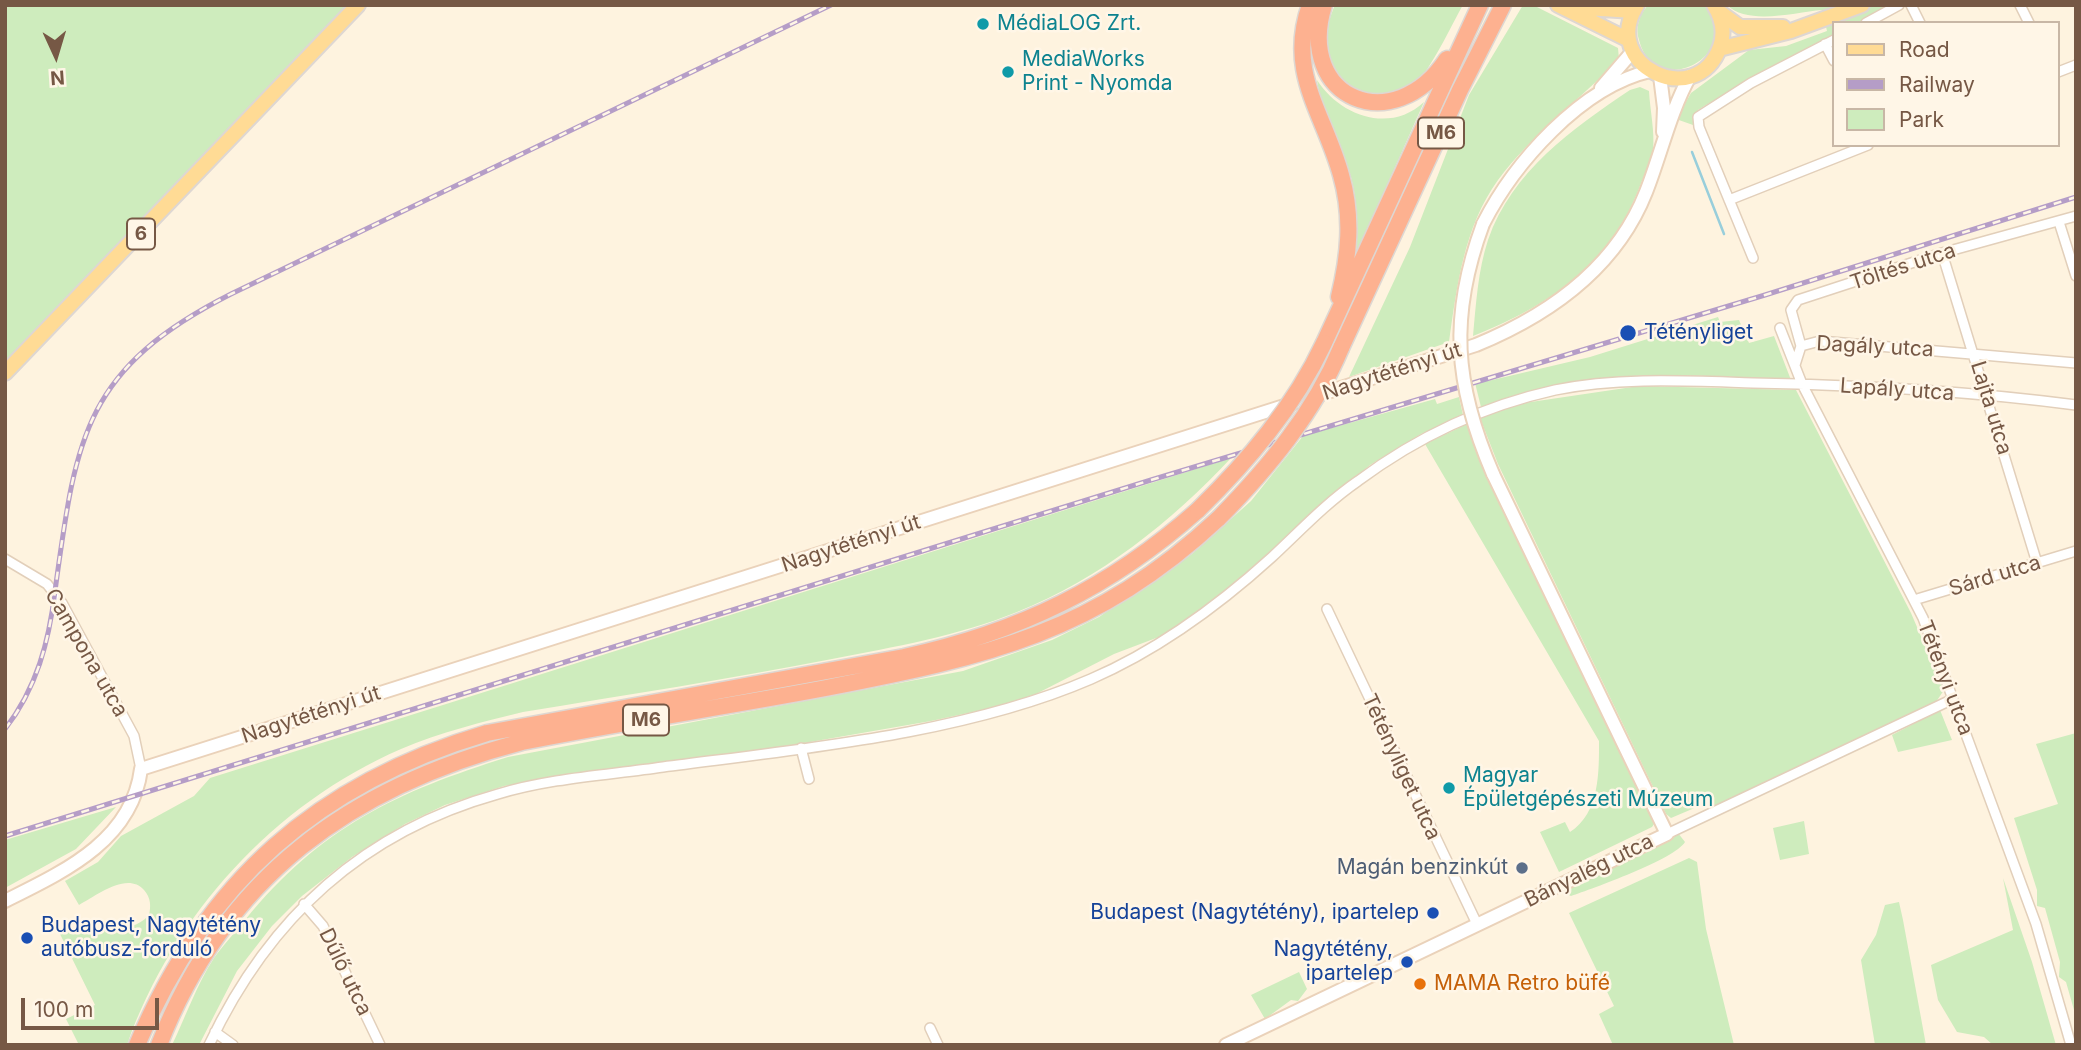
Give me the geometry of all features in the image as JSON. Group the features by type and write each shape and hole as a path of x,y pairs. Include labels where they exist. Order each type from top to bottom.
{"highway":[{"path":"1310,5 1302,46 1304,76 1337,160 1349,226 1347,263 1327,337"},
{"path":"1324,5 1317,41 1327,74 1352,96 1372,102 1398,100 1423,89 1437,73 1478,11"},
{"name":"M6","path":"159,1045 201,962 261,884 313,836 397,784 460,759 522,742 914,671 1008,647 1068,623 1128,589 1180,553 1219,517 1262,471 1310,408 1342,348 1501,8"},
{"name":"M6","path":"137,1045 156,1001 183,952 236,885 277,844 325,805 390,768 454,743 521,726 771,682 971,641 1046,612 1090,589 1148,552 1198,510 1259,445 1303,383 1327,337 1478,11"}],"main road":[{"name":"6","path":"5,373 358,5"},
{"path":"1558,5 1611,11 1636,8 1631,46 1590,100"},
{"path":"1558,5 1631,46 1655,73"},
{"path":"1719,49 1810,24 1862,5"},
{"path":"1716,8 1740,27 1810,24"},
{"path":"1667,834 1493,474 1471,419 1459,354 1466,277 1483,223 1507,182 1527,156 1590,100 1619,82 1655,73 1690,76 1704,69 1719,49 1722,25 1716,8"},
{"name":"Nagytétényi út","path":"1655,73 1664,108 1663,143"},
{"name":"Nagytétényi út","path":"141,769 1498,336 1555,305 1598,267 1615,246 1645,195 1690,76"},
{"path":"5,901 66,870 102,844 131,801 141,769"},
{"name":"Bányalég utca","path":"1226,1045 1667,834"}],"street":[{"path":"1870,21 1899,5"},
{"path":"1911,5 1919,21"},
{"path":"2020,5 2028,21"},
{"path":"1753,258 1699,127 1698,117 1751,83 1830,42"},
{"path":"1729,200 1863,147"},
{"name":"Töltés utca","path":"1801,346 1791,318 1791,310 1798,300 1942,253 2076,216"},
{"path":"2059,222 2076,276"},
{"name":"Lajta utca","path":"1942,253 2037,563"},
{"name":"Tétényi utca","path":"1780,328 1802,384 1914,600 2036,925 2071,1045"},
{"name":"Dagály utca","path":"1801,346 1820,341 1974,352 2076,363"},
{"path":"1795,365 1801,346"},
{"name":"Lapály utca","path":"209,1045 238,985 271,939 336,875 405,830 454,808 500,793 801,748 1001,711 1048,696 1114,668 1210,609 1332,501 1366,475 1414,444 1486,410 1556,390 1596,384 1671,381 1802,384 1987,395 2076,405"},
{"name":"Sárd utca","path":"1914,600 2076,551"},
{"name":"Campona utca","path":"5,559 47,584 62,603 134,736 141,769"},
{"name":"Tétényliget utca","path":"1326,609 1477,924"},
{"name":"Bányalég utca","path":"1667,834 1953,699"},
{"path":"801,748 809,779"},
{"name":"Dűlő utca","path":"304,904 323,926 380,1045"},
{"path":"930,1028 938,1045"},
{"path":"215,1032 233,1045"}],"green space":[{"path":"5,5 347,5 5,363"},
{"path":"1335,5 1463,5 1421,78 1399,93 1381,98 1371,97 1351,88 1330,63 1326,37"},
{"path":"1523,5 1533,5 1618,48 1619,59 1526,147 1486,198 1464,258 1449,342 1349,377 1410,247 1469,95"},
{"path":"1648,5 1704,5 1714,23 1715,40 1707,54 1694,64 1678,70 1662,68 1648,59 1637,31 1640,17"},
{"path":"1727,5 1893,5 1863,21 1832,21 1832,37 1698,110 1693,125 1676,119 1691,93 1749,50 1786,46 1827,31 1822,10 1773,16 1747,15"},
{"path":"1317,80 1339,103 1366,117 1396,117 1411,112 1424,102 1357,253 1357,215 1351,177 1323,105"},
{"path":"1640,87 1649,91 1652,155 1627,214 1612,239 1574,279 1551,296 1527,311 1473,336 1478,287 1488,240 1512,193 1528,172 1566,136 1630,90"},
{"path":"1718,317 1720,322 1739,320 1749,343 1774,336 1791,380 1675,375 1617,377 1549,386 1481,407 1475,383 1484,378 1488,381 1590,357"},
{"path":"1639,386 1796,390 1911,613 1944,690 1936,702 1715,806 1704,804 1671,818 1666,814 1498,464 1480,418 1524,403"},
{"path":"1459,397 1463,415 1421,434 1370,465 1204,609 1164,635 1114,654 1036,694 996,707 931,721 787,746 504,786 445,805 405,824 352,857 302,896 272,926 237,971 199,1045 172,1045 214,958 274,888 302,860 332,837 396,799 430,784 508,757 963,671 1052,640 1099,617 1192,554 1251,501 1303,436 1435,399 1437,404"},
{"path":"1467,424 1654,824 1559,872 1540,832 1565,822 1570,832 1587,814 1596,791 1599,741 1425,444"},
{"path":"1231,458 1184,504 1133,547 1048,599 995,620 926,640 855,655 523,712 446,732 401,749 355,772 311,800 271,833 234,869 200,909 171,952 147,997 127,1045 79,1045 66,1019 95,1005 60,934 82,928 129,927 140,923 149,915 150,905 144,890 129,883 112,887 79,905 65,881 98,862 121,836 194,796 210,778"},
{"path":"1940,710 1952,740 1898,752 1892,735"},
{"path":"2076,733 2076,1017 2066,982 2059,977 2060,962 2045,908 2037,906 2037,890 2014,818 2058,804 2036,744"},
{"path":"116,807 76,849 5,888 5,840"},
{"path":"1804,821 1809,854 1780,860 1773,828"},
{"path":"1678,833 1685,842 1666,857 1571,896 1562,892 1563,884"},
{"path":"1689,858 1697,862 1706,929 1734,1045 1613,1045 1599,1014 1614,1006 1569,913"},
{"path":"2003,878 2032,962 2056,1045 1993,1045 1984,1037 1957,1032 1938,1000 1931,965 2013,930"},
{"path":"1899,902 1926,1045 1875,1045 1861,960 1876,935 1885,905"},
{"path":"1299,972 1307,989 1298,1001 1291,1000 1265,1019 1251,995"}],"waterway":[{"path":"1692,152 1724,234"}],"railway":[{"path":"5,729 33,681 45,646 71,491 81,450 95,413 116,381 144,351 182,322 231,294 831,5"},
{"path":"5,836 1151,480 1765,295 2076,197"}],"place":[{"name":"MédiaLOG Zrt.","path":"983,24"},
{"name":"MediaWorks Print - Nyomda","path":"1008,72"},
{"name":"Tétényliget","path":"1628,333"},
{"name":"Magyar Épületgépészeti Múzeum","path":"1449,788"},
{"name":"Magán benzinkút","path":"1522,868"},
{"name":"Budapest (Nagytétény), ipartelep","path":"1433,913"},
{"name":"Budapest, Nagytétény autóbusz-forduló","path":"27,938"},
{"name":"Nagytétény, ipartelep","path":"1407,962"},
{"name":"MAMA Retro büfé","path":"1420,984"}]}
